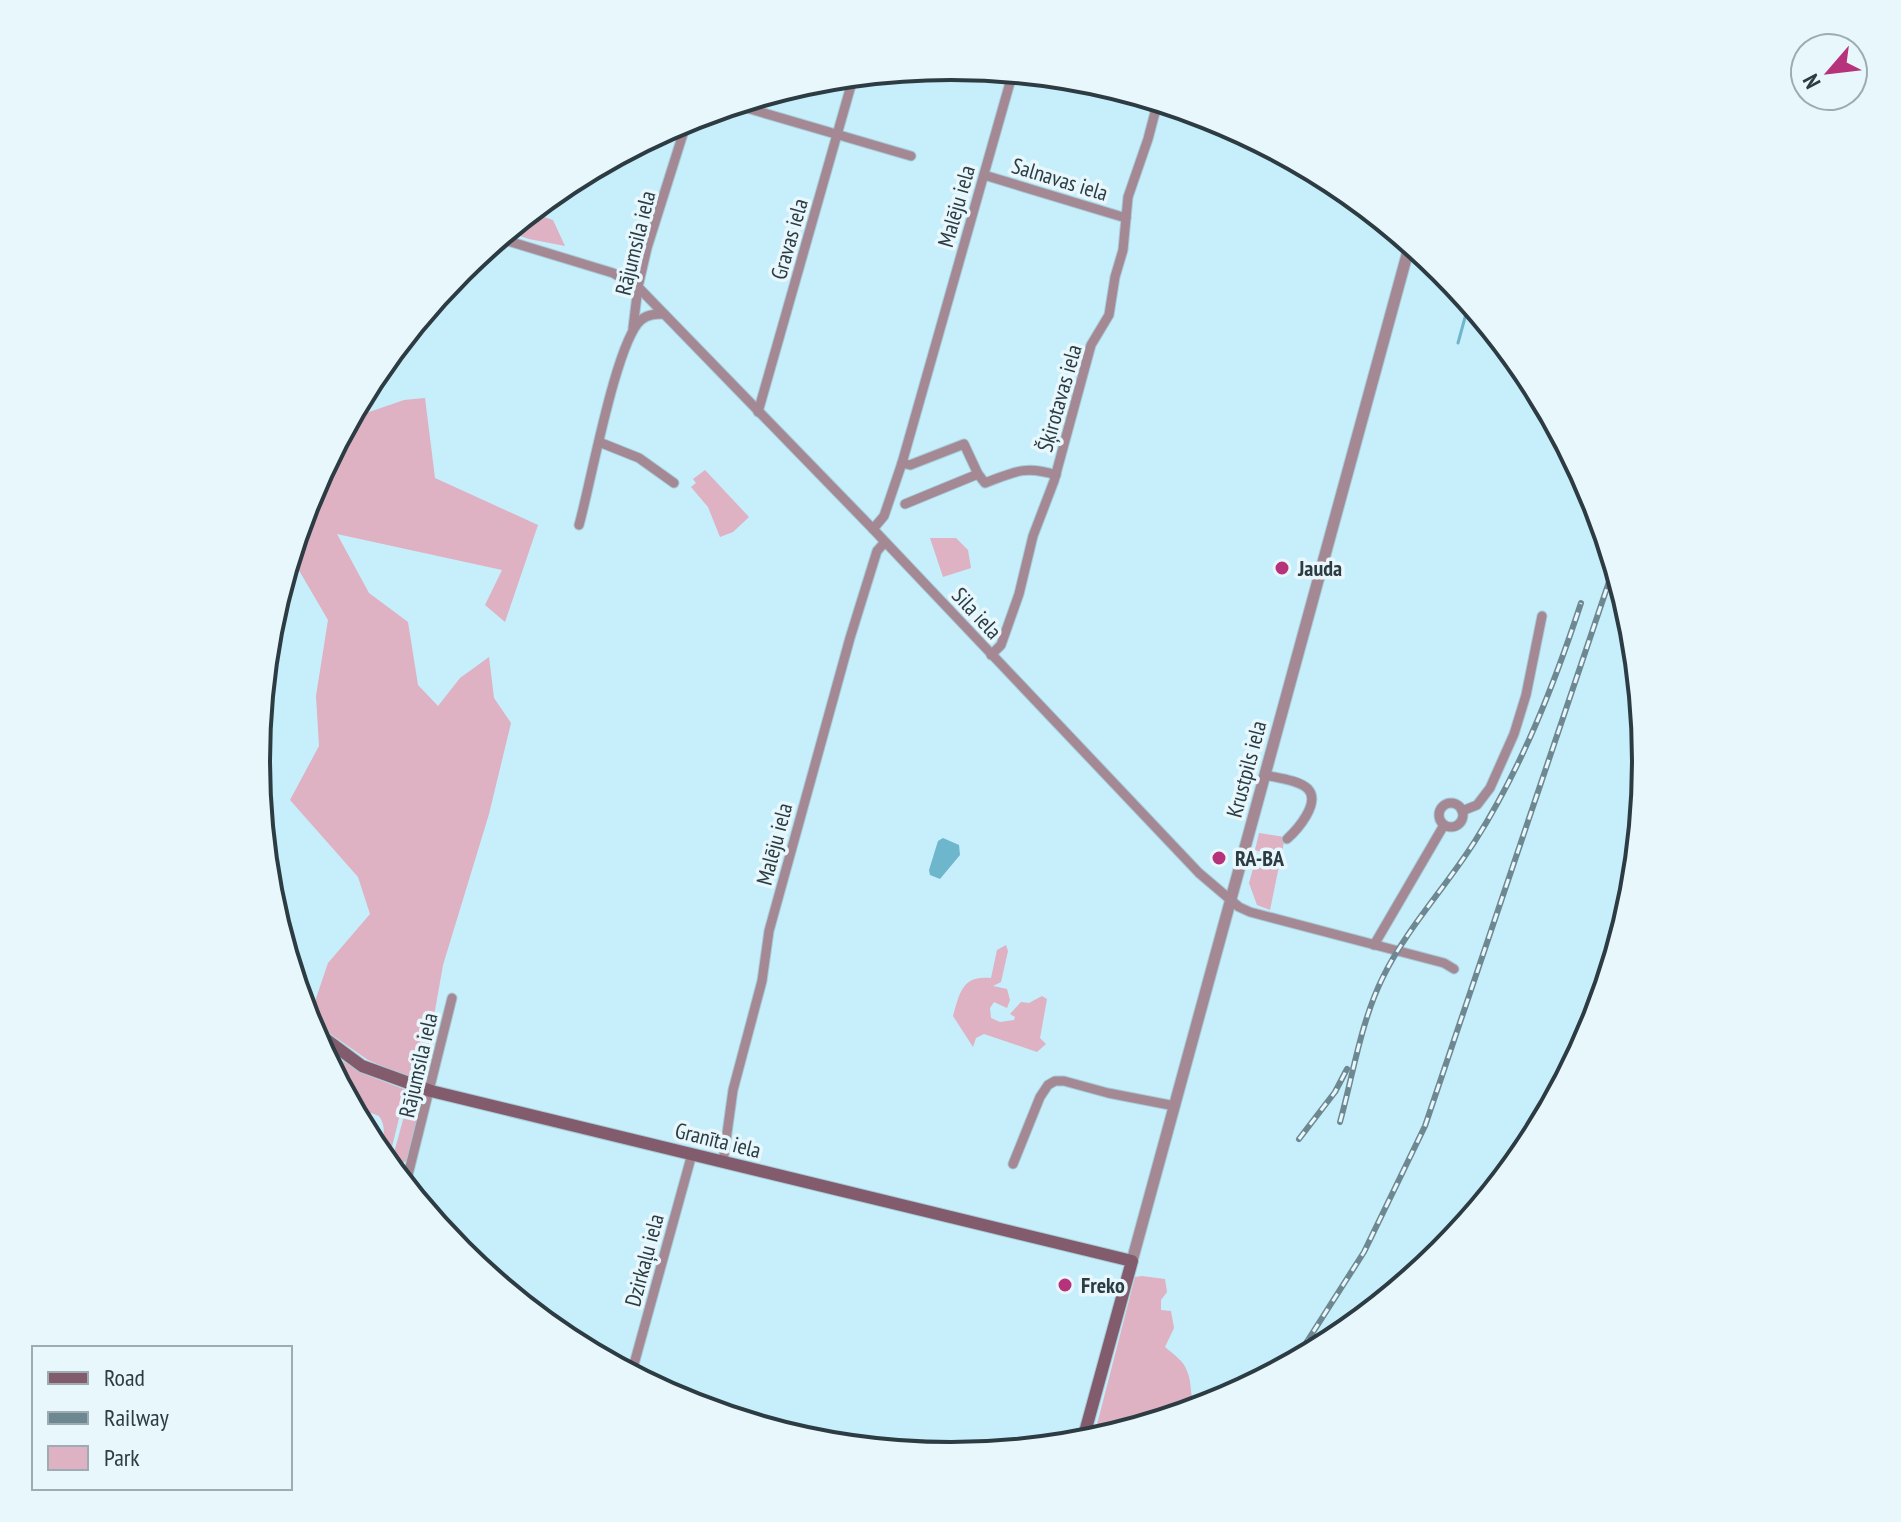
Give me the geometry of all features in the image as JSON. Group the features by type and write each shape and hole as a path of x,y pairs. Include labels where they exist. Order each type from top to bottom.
{"main road":[{"name":"Granīta iela","path":"331,1043 362,1066 431,1091 1132,1261"},
{"name":"Krustpils iela","path":"1086,1428 1132,1261"}],"street":[{"name":"Malēju iela","path":"873,529 884,516 902,463 1010,83"},
{"name":"Gravas iela","path":"758,412 851,88"},
{"path":"752,110 911,156"},
{"name":"Šķirotavas iela","path":"991,655 1001,645 1019,594 1033,536 1056,475 1081,372 1091,345 1109,315 1123,250 1134,174 1155,112"},
{"name":"Rājumsila iela","path":"579,525 599,442 632,331 647,248 683,135"},
{"name":"Salnavas iela","path":"984,175 1126,218"},
{"name":"Sila iela","path":"510,242 613,273 638,287 873,529 1199,873 1231,901 1250,912 1444,963 1454,969"},
{"name":"Krustpils iela","path":"1132,1261 1407,255"},
{"name":"Rājumsila iela","path":"632,331 642,319 664,314"},
{"path":"599,442 639,458 674,483"},
{"path":"902,463 910,465 964,444 985,483 1024,468 1056,475"},
{"path":"905,504 978,474"},
{"name":"Malēju iela","path":"723,1162 733,1090 762,981 773,917 850,638 877,551 885,542"},
{"path":"1462,811 1480,803 1514,734 1526,695 1542,616"},
{"path":"1265,775 1294,782 1307,788 1311,794 1312,801 1302,823 1287,839"},
{"path":"1453,803 1462,811 1462,820 1456,826 1444,825 1439,814 1444,805 1453,803"},
{"path":"1374,945 1444,825"},
{"name":"Rājumsila iela","path":"409,1174 452,998"},
{"path":"1013,1164 1040,1097 1055,1081 1175,1106"},
{"name":"Dzirkaļu iela","path":"634,1364 692,1154"}],"green space":[{"path":"542,216 553,220 565,246 518,235"},
{"path":"425,398 435,478 538,525 505,622 485,605 502,570 337,534 369,593 408,622 418,685 438,706 460,678 489,657 494,698 511,723 489,814 443,965 422,1084 368,1060 325,1030 321,1022 314,1003 328,963 370,914 358,877 290,800 319,746 316,696 328,620 298,569 321,500 365,413 404,400"},
{"path":"705,470 749,517 733,532 720,537 708,507 691,487 696,483 693,479"},
{"path":"930,538 956,538 968,550 971,568 943,577"},
{"path":"1259,833 1285,837 1270,910 1257,905 1249,883 1261,852 1255,850"},
{"path":"1006,945 1008,951 1001,982 993,986 1007,989 1010,1000 1007,1008 994,1002 990,1008 991,1018 1000,1022 1014,1020 1015,1017 1010,1014 1021,1002 1029,1003 1042,996 1047,999 1040,1038 1046,1044 1037,1052 984,1034 976,1038 973,1047 953,1016 964,986 974,979 991,978 997,950"},
{"path":"338,1058 367,1075 406,1090 391,1149 383,1138 379,1116 367,1112"},
{"path":"410,1094 422,1103 409,1157 402,1164 394,1153"},
{"path":"1135,1277 1165,1279 1167,1292 1161,1300 1161,1310 1171,1311 1174,1328 1165,1347 1186,1367 1192,1397 1097,1426"}],"water":[{"path":"943,838 959,845 960,855 940,879 930,875 929,870 938,841"}],"waterway":[{"path":"1458,343 1466,315"}],"railway":[{"path":"1308,1340 1364,1252 1425,1126 1608,585"},
{"path":"1340,1122 1375,994 1403,942 1464,858 1508,784 1548,695 1581,603"},
{"path":"1299,1139 1335,1092 1347,1069"}],"place":[{"name":"Jauda","path":"1282,568"},
{"name":"RA-BA","path":"1219,858"},
{"name":"Freko","path":"1065,1285"}]}
